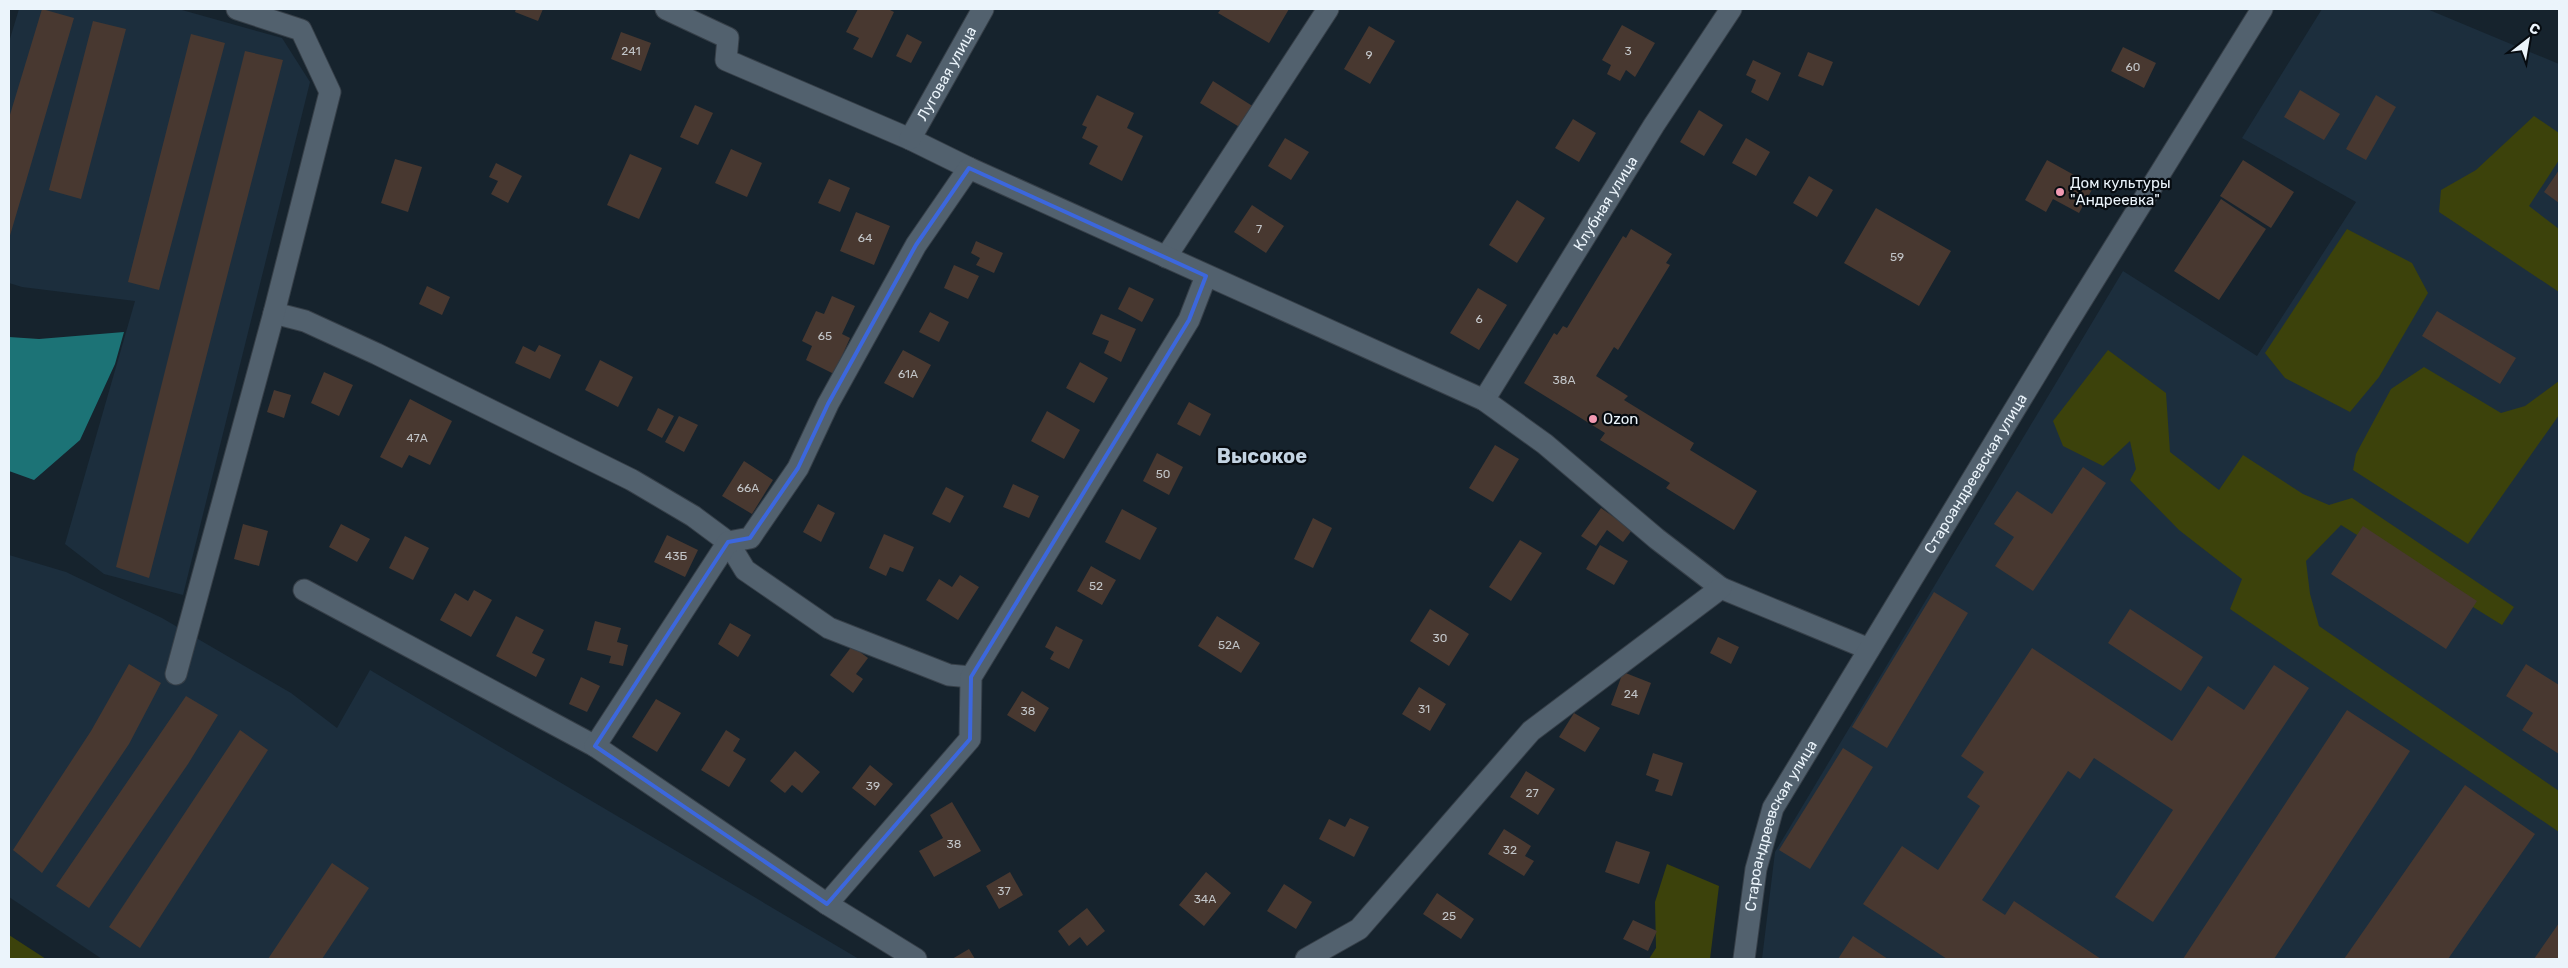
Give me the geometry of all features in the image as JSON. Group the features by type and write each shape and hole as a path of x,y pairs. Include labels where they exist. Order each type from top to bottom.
{"street":[{"path":"176,674 274,312 330,92 301,30 237,9"},
{"path":"666,9 728,38 726,60 910,139 968,168 1484,400 1545,444 1657,539 1721,588 1869,649"},
{"name":"Луговая улица","path":"910,139 983,9"},
{"path":"1166,257 1328,9"},
{"name":"Клубная улица","path":"1484,400 1654,125 1732,9"},
{"name":"Староандреевская улица","path":"1744,959 1756,869 1773,808 2262,9"},
{"path":"595,746 728,542 750,538 798,468 828,404 916,245 968,168"},
{"path":"826,904 970,739 971,677 1189,320 1206,276"},
{"path":"274,312 305,321 377,354 623,475 693,516 728,542 745,570 829,628 949,675 971,677"},
{"path":"1306,959 1359,929 1531,731 1721,588"},
{"path":"304,590 595,746 826,904 916,959"}],"highlighted area":[{"path":"969,168 1206,276 1189,320 971,677 970,739 827,904 595,746 728,542 750,538 798,468 828,404 916,245"}],"shaded area":[{"path":"19,9 182,10 282,38 310,82 183,595 104,574 65,544 135,301 22,287 9,283 9,42"},
{"path":"2322,9 2427,9 2559,64 2559,959 1762,959 1775,852 2123,271 2257,356 2356,202 2242,138"},
{"path":"2534,116 2559,133 2559,160 2529,206 2559,229 2559,292 2439,212 2441,190 2476,170"},
{"path":"2347,229 2412,263 2428,293 2379,377 2350,412 2285,378 2265,353"},
{"path":"124,332 115,364 80,440 34,480 9,471 9,337 39,339"},
{"path":"2108,350 2166,393 2170,452 2219,490 2243,455 2303,494 2329,505 2352,498 2514,607 2502,625 2341,525 2306,561 2310,594 2319,626 2559,791 2559,832 2230,609 2242,579 2179,530 2130,480 2136,469 2130,441 2103,466 2063,446 2053,421"},
{"path":"2424,367 2501,413 2525,406 2559,381 2559,415 2468,544 2353,470 2356,454 2391,389"},
{"path":"9,555 66,572 162,618 291,693 337,728 370,670 859,959 102,959 9,897"},
{"path":"1667,864 1719,886 1710,959 1649,959 1656,948 1655,902"},
{"path":"9,935 46,959 9,959"}],"building":[{"path":"42,9 74,18 9,239 9,118"},
{"path":"516,9 543,9 538,21 515,12"},
{"path":"858,9 888,9 894,12 872,58 853,49 859,38 846,32"},
{"path":"1221,9 1289,9 1269,43 1218,13"},
{"path":"93,21 126,29 81,199 49,190"},
{"path":"1622,25 1655,43 1635,77 1626,70 1620,81 1607,74 1611,65 1602,60"},
{"path":"1369,26 1395,41 1370,84 1344,69"},
{"path":"621,32 651,43 641,71 611,59"},
{"path":"191,34 225,43 159,290 128,282"},
{"path":"907,34 922,42 911,63 896,56"},
{"path":"2123,47 2156,63 2144,88 2111,71"},
{"path":"245,51 283,60 149,578 116,567"},
{"path":"1808,52 1833,62 1823,86 1798,76"},
{"path":"1753,60 1781,73 1768,101 1751,92 1756,80 1746,75"},
{"path":"1213,81 1254,107 1241,128 1200,103"},
{"path":"2300,90 2340,114 2324,140 2284,117"},
{"path":"1097,95 1134,113 1127,128 1143,136 1122,181 1089,164 1098,146 1082,138 1087,127 1082,125"},
{"path":"2376,95 2396,107 2366,160 2346,149"},
{"path":"695,105 713,113 698,145 680,137"},
{"path":"1699,110 1723,125 1704,156 1680,142"},
{"path":"1573,119 1596,133 1579,162 1555,148"},
{"path":"1285,138 1309,152 1291,180 1268,166"},
{"path":"1746,138 1770,152 1756,176 1732,163"},
{"path":"731,149 762,163 747,197 715,183"},
{"path":"630,154 662,168 639,219 607,205"},
{"path":"395,159 422,167 408,212 381,203"},
{"name":"Дом культуры \"Андреевка\"","path":"2047,160 2094,186 2079,213 2053,199 2046,212 2025,200"},
{"path":"2243,160 2294,192 2271,228 2220,196"},
{"path":"496,163 522,176 508,203 491,194 498,181 489,177"},
{"path":"2559,170 2559,203 2544,192"},
{"path":"1809,176 1833,190 1817,217 1793,203"},
{"path":"829,179 850,188 840,212 818,203"},
{"path":"2221,199 2266,229 2219,300 2174,271"},
{"path":"1517,200 1545,218 1517,263 1489,245"},
{"path":"1252,205 1284,226 1266,253 1234,232"},
{"path":"1876,208 1951,251 1919,306 1844,263"},
{"path":"856,212 890,226 874,265 840,251"},
{"path":"1631,229 1672,254 1666,263 1670,265 1618,350 1614,347 1596,376 1628,396 1624,400 1694,443 1690,450 1757,491 1734,530 1666,488 1670,483 1600,440 1605,433 1524,383 1554,333 1557,335 1563,326 1567,328 1623,236 1626,238"},
{"path":"976,241 1003,253 994,273 976,265 980,258 971,253"},
{"path":"954,265 979,276 968,299 944,288"},
{"path":"427,286 450,297 442,315 419,304"},
{"path":"1129,287 1154,299 1142,322 1118,309"},
{"path":"1478,288 1507,305 1479,350 1450,333"},
{"path":"832,296 855,306 842,334 850,338 834,374 806,360 812,346 802,341 816,311 824,314"},
{"path":"2437,311 2516,358 2500,384 2422,336"},
{"path":"930,312 949,322 939,342 919,332"},
{"path":"1101,314 1136,329 1121,362 1104,353 1109,341 1092,334"},
{"path":"539,345 561,355 550,379 515,363 523,346 535,352"},
{"path":"903,350 931,365 913,398 884,383"},
{"path":"600,360 633,377 618,407 585,390"},
{"path":"1080,362 1108,378 1094,403 1066,388"},
{"path":"324,372 353,385 339,416 311,403"},
{"path":"274,390 291,395 284,418 267,412"},
{"path":"410,399 452,421 430,465 409,455 402,468 380,457"},
{"path":"1189,402 1211,414 1200,436 1177,424"},
{"path":"658,408 674,416 662,438 647,430"},
{"path":"1047,411 1080,430 1064,459 1031,441"},
{"path":"679,416 698,425 684,452 665,442"},
{"path":"1495,445 1519,459 1493,502 1469,488"},
{"path":"1157,453 1183,467 1169,495 1143,481"},
{"path":"744,461 773,480 752,514 722,496"},
{"path":"2083,467 2106,483 2033,591 1995,566 2014,537 1994,524 2017,491 2052,514"},
{"path":"1013,484 1039,496 1029,518 1003,507"},
{"path":"946,487 964,496 950,523 932,514"},
{"path":"818,504 835,513 821,542 803,532"},
{"path":"1601,508 1632,530 1623,542 1607,530 1596,546 1581,536"},
{"path":"1122,509 1157,528 1140,560 1105,542"},
{"path":"1313,518 1332,528 1313,568 1294,559"},
{"path":"243,524 268,531 259,566 234,559"},
{"path":"341,524 370,539 357,562 329,547"},
{"path":"2363,526 2477,601 2446,649 2331,574"},
{"path":"884,534 914,547 903,572 890,567 886,576 869,568"},
{"path":"667,535 698,550 685,577 654,562"},
{"path":"405,536 429,548 413,580 389,568"},
{"path":"1520,540 1542,553 1511,601 1489,587"},
{"path":"1600,545 1628,561 1614,585 1586,569"},
{"path":"1091,566 1116,580 1102,605 1077,591"},
{"path":"960,575 979,587 958,620 926,600 939,579 952,587"},
{"path":"474,590 492,600 471,637 440,620 455,593 468,601"},
{"path":"1934,592 1968,613 1887,748 1852,727"},
{"path":"1430,609 1469,634 1449,666 1410,641"},
{"path":"2130,609 2203,657 2181,691 2108,643"},
{"path":"516,616 544,630 532,653 545,659 536,677 496,656"},
{"path":"1217,616 1260,643 1241,673 1198,646"},
{"path":"595,621 621,628 617,642 628,645 623,666 609,663 611,656 587,650"},
{"path":"730,623 751,635 738,657 718,644"},
{"path":"1056,626 1083,640 1069,669 1050,659 1054,652 1045,647"},
{"path":"1718,637 1739,647 1731,664 1710,653"},
{"path":"852,646 868,658 856,674 863,679 853,693 830,675"},
{"path":"2032,648 2172,741 2208,686 2244,710 2274,665 2309,688 2153,922 2115,897 2173,810 2094,758 2080,779 2068,771 1982,900 2005,915 2014,901 2101,959 1947,959 1863,904 1902,846 1938,870 1980,806 1967,797 1984,772 1961,756"},
{"path":"129,664 161,683 129,744 42,873 13,850 91,731"},
{"path":"2526,664 2559,685 2559,754 2522,730 2533,713 2506,696"},
{"path":"1623,672 1651,683 1639,715 1611,705"},
{"path":"581,677 600,686 587,712 569,704"},
{"path":"1419,687 1446,704 1430,731 1402,714"},
{"path":"1022,691 1049,708 1035,732 1007,715"},
{"path":"186,696 218,715 188,764 89,908 56,886"},
{"path":"656,699 681,713 657,752 632,737"},
{"path":"2347,710 2410,751 2274,959 2183,959"},
{"path":"1574,713 1600,728 1585,752 1559,737"},
{"path":"240,730 268,750 140,948 109,927"},
{"path":"726,730 740,739 733,751 746,759 729,787 701,770"},
{"path":"1843,748 1873,767 1810,869 1779,850"},
{"path":"795,751 820,772 802,793 792,785 785,793 770,781"},
{"path":"1653,753 1683,763 1672,796 1655,791 1659,780 1646,775"},
{"path":"870,765 893,784 875,806 852,788"},
{"path":"1526,771 1555,789 1538,815 1510,797"},
{"path":"2465,785 2535,834 2448,959 2344,959"},
{"path":"952,802 981,851 934,877 919,851 943,838 930,815"},
{"path":"1350,818 1369,827 1354,857 1319,839 1329,819 1345,827"},
{"path":"1504,829 1531,846 1525,856 1534,861 1524,876 1488,854"},
{"path":"1616,841 1650,852 1639,884 1605,872"},
{"path":"332,863 369,888 322,959 268,959"},
{"path":"1010,872 1023,895 999,909 986,886"},
{"path":"1206,872 1231,893 1204,926 1179,905"},
{"path":"1284,884 1312,902 1296,929 1267,911"},
{"path":"1437,893 1474,919 1461,939 1423,914"},
{"path":"1087,908 1105,931 1087,946 1080,937 1069,946 1058,931"},
{"path":"1633,920 1657,931 1648,951 1623,939"},
{"path":"2559,923 2559,959 2534,959"},
{"path":"1853,936 1888,959 1838,959"},
{"path":"969,949 975,959 952,959"}],"place":[{"name":"Дом культуры \"Андреевка\"","path":"2060,192"},
{"name":"Ozon","path":"1593,419"}],"district":[{"name":"Высокое","path":"1262,456"}]}
